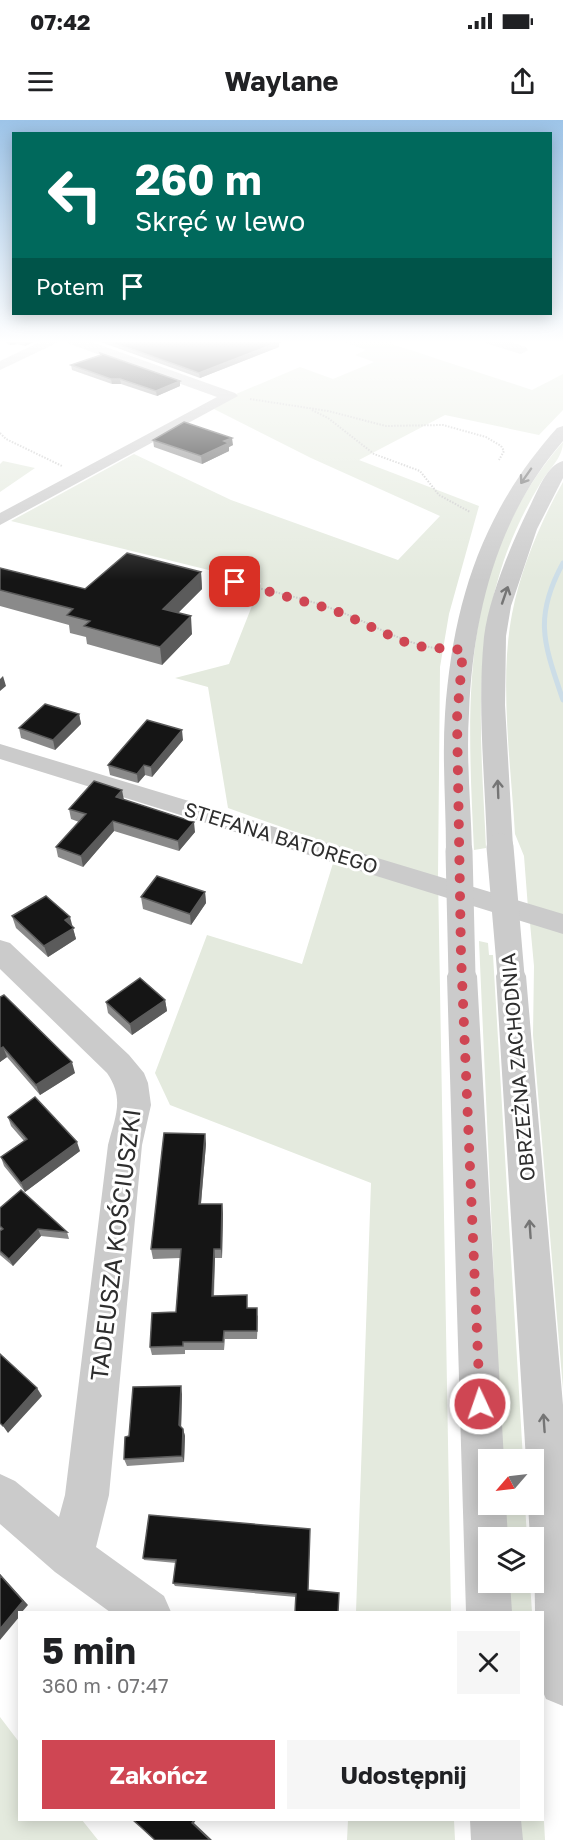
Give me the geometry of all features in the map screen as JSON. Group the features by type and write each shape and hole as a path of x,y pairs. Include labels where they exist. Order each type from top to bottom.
{"street":[{"path":"0,520 184,420"},
{"path":"489,1611 462,976 457,718 463,650 472,602 498,526 524,479 563,431"},
{"name":"OBRZEŻNA ZACHODNIA","path":"563,466 551,482 528,529 501,606 495,636 494,705 500,847 563,1682"},
{"name":"STEFANA BATOREGO","path":"0,751 563,924"},
{"name":"TADEUSZA KOŚCIUSZKI","path":"0,951 118,1064 132,1083 134,1105 125,1145 87,1495 71,1556"},
{"path":"0,1496 71,1556 147,1611"},
{"path":"496,1821 497,1840"}],"path":[{"path":"331,420 374,454 420,471 439,495 470,512"},
{"path":"363,420 387,426 443,425 454,427 486,437 501,446 504,451 499,460"},
{"path":"0,433 6,439 63,467 85,473"},
{"path":"235,582 338,611 402,641 423,647 463,650"}],"shaded area":[{"path":"236,420 435,420 359,460 479,506 449,614 440,667 438,876 451,1611 356,1611 371,1183 170,1105 155,1073 207,935 302,964 338,847 228,808 208,687 175,678 229,664 261,583 11,521 134,454 231,500 398,560 440,516 311,458"},
{"path":"470,420 553,420 539,435"},
{"path":"563,442 558,459 540,484 516,529 503,564 491,609 485,643 481,711 486,848 474,850 470,740 471,687 476,636 487,585 504,536 529,488"},
{"path":"3,461 35,468 0,492 0,464"},
{"path":"563,482 563,918 528,908 524,856 515,834 506,667 512,614 521,580 532,546"},
{"path":"530,923 563,933 563,1389 533,1035 534,966"},
{"path":"479,941 488,943 489,955 493,955 522,1449 502,1449"},
{"path":"505,1515 526,1515 526,1527 505,1527"},
{"path":"508,1593 531,1593 532,1611 509,1611"},
{"path":"0,1717 18,1741 18,1821 83,1821 98,1840 0,1840"},
{"path":"348,1821 454,1821 455,1840 347,1840"},
{"path":"519,1821 544,1821 545,1840 520,1840"}],"building":[{"path":"184,422 232,438 224,441 229,443 201,456 153,440"},
{"path":"127,553 201,572 163,609 191,616 160,647 84,626 90,621 67,615 73,609 0,590 0,568 85,589"},
{"path":"45,704 79,714 53,740 19,728"},
{"path":"147,720 182,730 151,767 144,765 137,774 108,765"},
{"path":"94,781 122,790 116,797 194,822 178,841 113,821 81,856 56,847 86,814 69,809"},
{"path":"157,876 205,892 190,914 141,897"},
{"path":"46,896 70,917 65,920 74,928 44,946 12,916"},
{"path":"140,978 165,1000 130,1024 106,1002"},
{"path":"4,995 72,1062 36,1085 3,1047 0,1049 0,997"},
{"path":"35,1097 77,1142 21,1183 1,1157 27,1139 8,1117"},
{"path":"164,1133 205,1134 199,1204 222,1204 221,1249 214,1249 212,1296 247,1295 247,1308 257,1308 257,1331 224,1331 223,1342 183,1342 183,1346 150,1347 152,1313 176,1312 181,1249 151,1249"},
{"path":"21,1190 67,1232 38,1229 9,1259 0,1251 0,1231 3,1229 0,1226 0,1208"},
{"path":"0,1354 37,1388 3,1426 0,1423"},
{"path":"181,1386 179,1425 183,1429 182,1456 124,1459 125,1437 129,1436 133,1387"},
{"path":"149,1515 310,1529 308,1590 339,1593 338,1611 295,1611 296,1594 173,1583 176,1560 143,1558"},
{"path":"0,1575 23,1601 0,1629"},
{"path":"134,1821 193,1821 192,1823 210,1840 155,1840"}],"waterway":[{"path":"563,563 554,582 545,616 547,647 563,700"}],"route":[{"path":"235,582 346,614 402,641 423,647 463,650 457,718 461,955 480,1404"}]}
